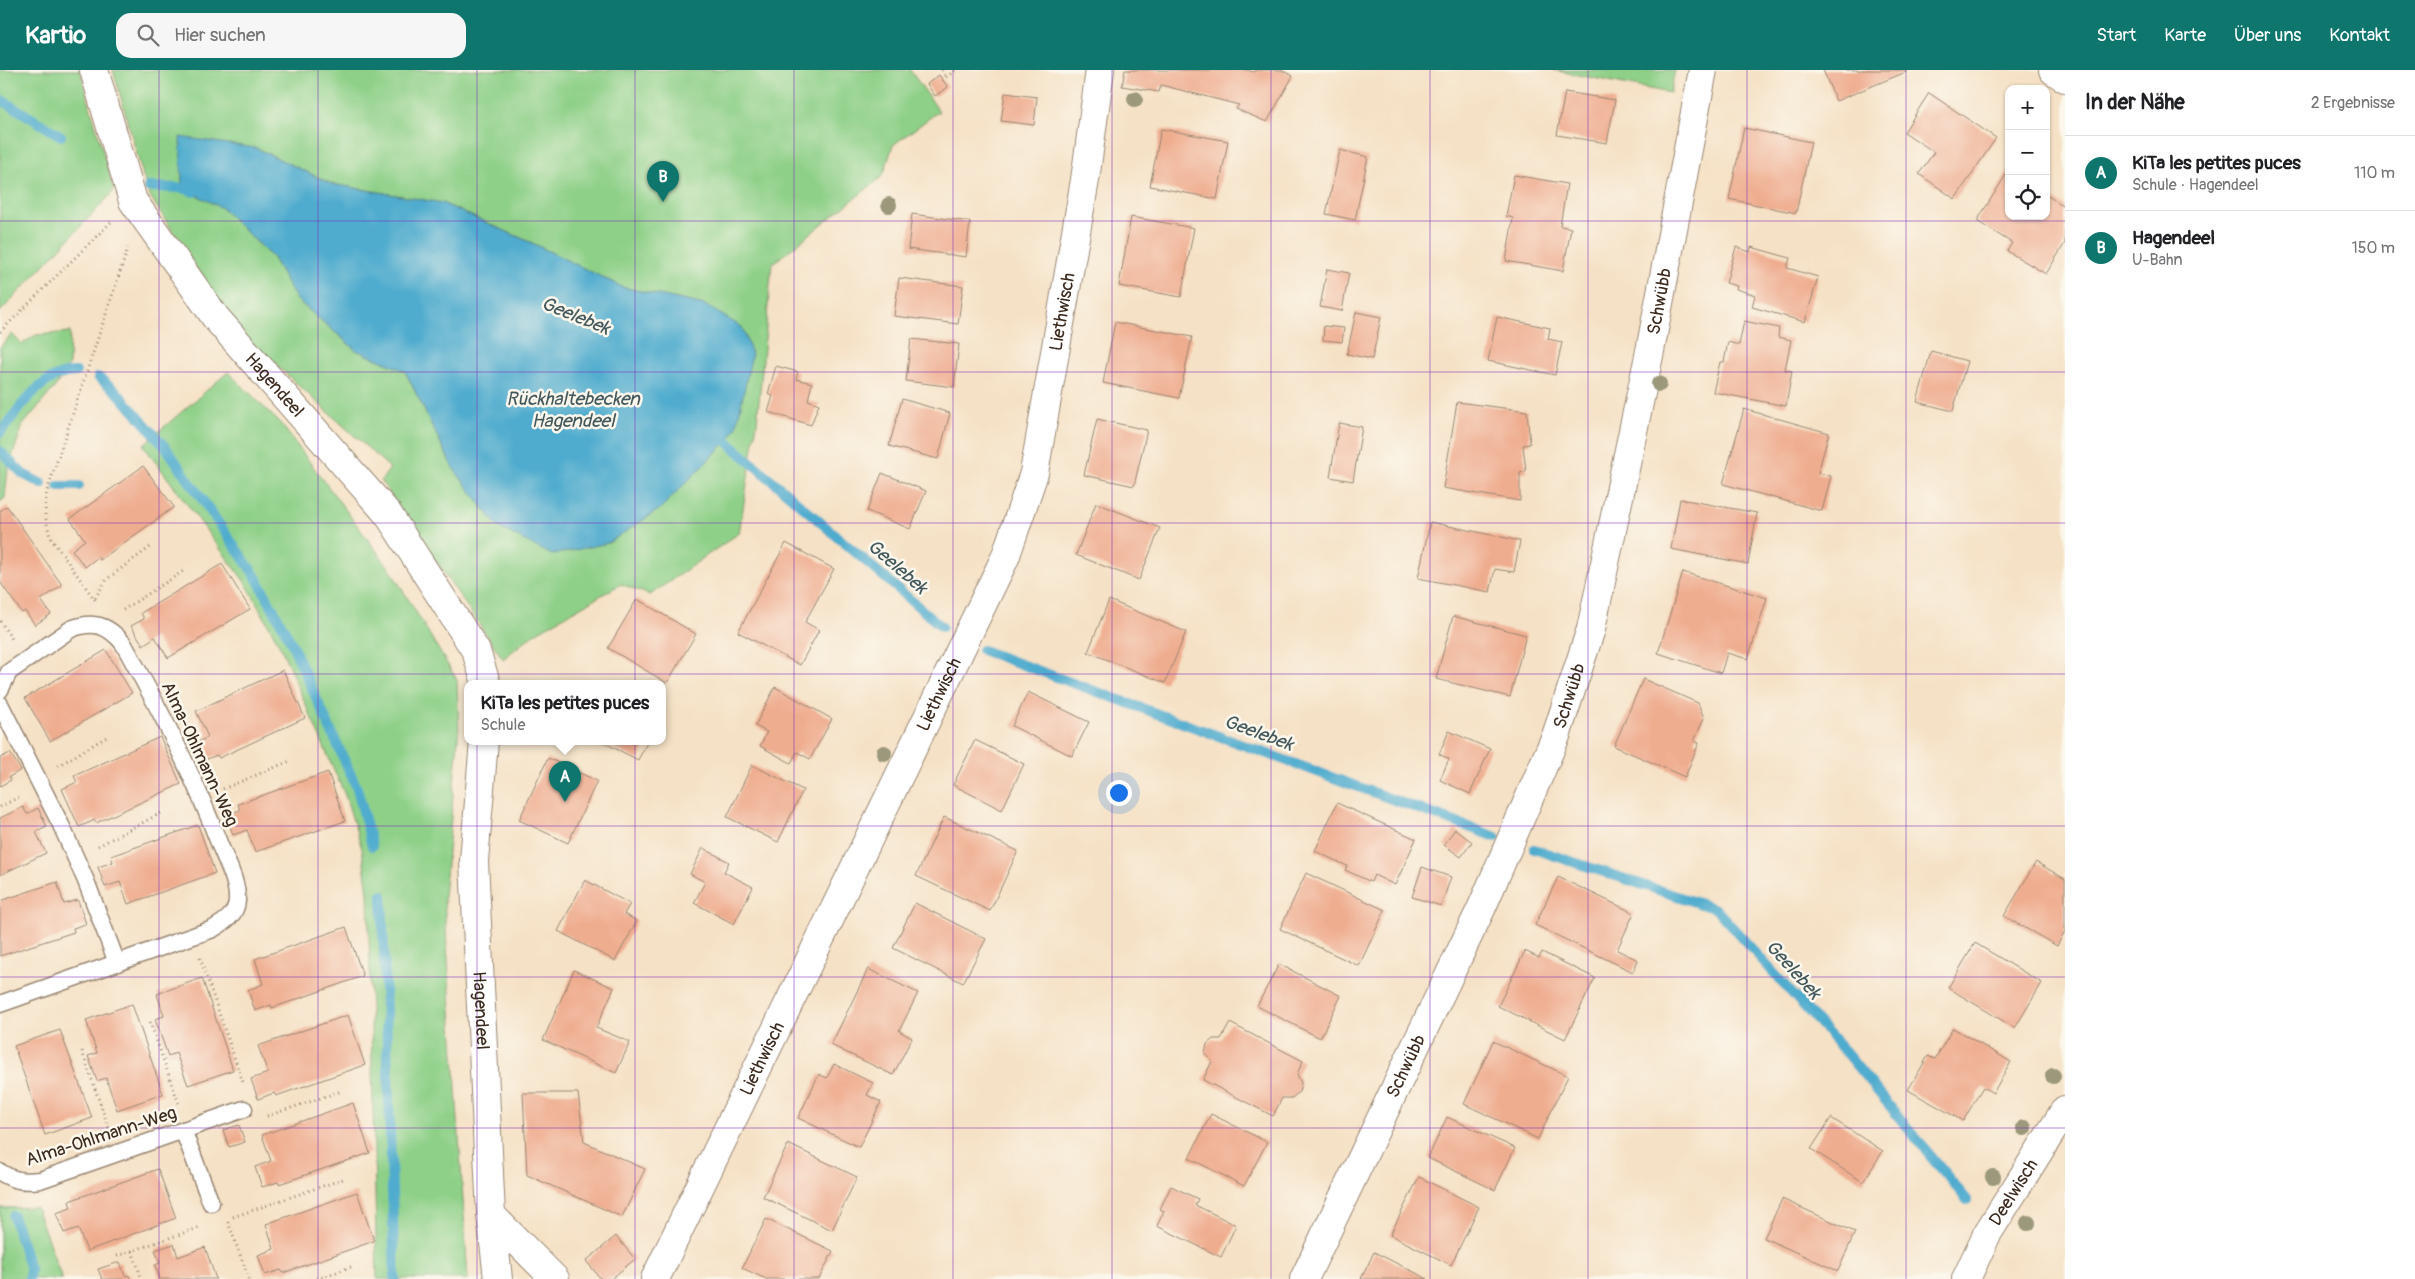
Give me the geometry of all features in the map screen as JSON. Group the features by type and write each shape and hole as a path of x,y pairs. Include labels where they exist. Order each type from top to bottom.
{"street":[{"name":"Hagendeel","path":"94,70 133,201 216,318 388,514 476,651 485,680"},
{"name":"Liethwisch","path":"655,1279 1005,558 1034,473 1085,180 1100,70"},
{"name":"Schwübb","path":"1304,1279 1482,907 1556,736 1593,620 1650,351 1703,70"},
{"path":"2052,70 2065,78"},
{"name":"Hagendeel","path":"484,745 474,861 491,1215 498,1279"},
{"name":"Deelwisch","path":"1966,1279 1987,1234 2065,1110"},
{"path":"491,1215 555,1279"}],"lane":[{"path":"0,690 3,680 9,672 71,629 98,624"},
{"name":"Alma-Ohlmann-Weg","path":"0,1004 214,929 229,919 237,903 236,886 202,798 168,723 123,643 114,633 98,624"},
{"path":"0,704 38,778 75,858 117,963"},
{"name":"Alma-Ohlmann-Weg","path":"0,1172 10,1179 25,1182 40,1180 244,1109"},
{"path":"186,1129 211,1203"}],"path":[{"path":"942,70 946,77"},
{"path":"942,80 956,70"},
{"path":"0,332 133,201"},
{"path":"149,223 128,246 46,494 45,514 50,537 61,555 95,598 98,624 185,570"},
{"path":"95,598 107,579 153,545"},
{"path":"38,778 108,736"},
{"path":"202,798 290,761"},
{"path":"75,858 161,813"},
{"path":"193,936 245,1088"},
{"path":"150,1022 186,1129"},
{"path":"82,1051 117,1153"},
{"path":"265,1117 342,1091"},
{"path":"211,1203 221,1200 249,1279"},
{"path":"132,1251 142,1279"},
{"path":"317,1279 351,1267"}],"green space":[{"path":"0,70 80,70 114,191 0,312"},
{"path":"113,70 910,70 939,111 893,145 883,176 772,264 757,423 739,533 650,595 621,584 535,633 503,659 381,481 390,468 235,328 148,193","holes":["256,148 332,184 442,203 532,243 622,287 705,305 727,441 660,509 608,543 453,468 405,371 356,350 297,300 273,258 222,208"]},
{"path":"1553,70 1675,70 1670,93"},
{"path":"70,332 69,364 55,387 23,425 8,468 5,498 0,502 0,347 12,334 22,344 36,335"},
{"path":"228,372 281,424 390,569 457,680 459,728 444,897 468,1279 377,1279 368,893 362,849 345,795 281,648 247,585 143,445"},
{"path":"36,1207 62,1279 0,1279 0,1208"}],"water":[{"name":"Rückhaltebecken Hagendeel","path":"180,137 256,148 332,184 442,203 532,243 622,287 705,305 742,327 752,354 736,428 727,441 660,509 608,543 552,555 498,527 453,468 405,371 356,350 297,300 273,258 222,208 182,188"}],"building":[{"path":"1125,70 1247,70 1254,72 1256,70 1281,70 1293,76 1267,122 1236,109 1239,105 1161,85 1159,92 1122,86"},
{"path":"1823,70 1905,70 1906,72 1836,101"},
{"path":"939,75 948,87 935,96 927,84"},
{"path":"1565,92 1615,100 1607,143 1557,135"},
{"path":"1005,93 1037,97 1034,125 1001,121"},
{"path":"1929,93 1996,138 1955,199 1919,174 1934,152 1904,132"},
{"path":"1744,128 1811,142 1796,213 1729,199"},
{"path":"1161,129 1228,141 1217,199 1150,186"},
{"path":"1340,150 1368,157 1355,220 1326,214"},
{"path":"1514,175 1567,184 1560,226 1571,228 1563,271 1506,261 1513,218 1506,216"},
{"path":"2005,176 2005,220 2050,220 2050,197 2065,206 2065,243 2046,274 2007,251 2012,243 1977,221"},
{"path":"912,214 970,222 966,257 908,249"},
{"path":"1131,217 1194,228 1181,297 1119,286"},
{"path":"1736,247 1750,252 1751,247 1790,258 1787,268 1818,277 1805,322 1752,307 1755,295 1736,289 1737,286 1726,283"},
{"path":"1327,269 1349,273 1342,311 1320,307"},
{"path":"899,278 963,286 958,324 894,316"},
{"path":"1356,312 1381,317 1372,359 1347,354"},
{"path":"1497,317 1550,328 1548,339 1562,342 1555,375 1488,361"},
{"path":"1744,321 1779,328 1778,337 1791,340 1785,370 1792,371 1786,406 1713,392 1720,362 1724,362 1728,342 1739,345"},
{"path":"1115,322 1192,337 1179,398 1103,383"},
{"path":"1324,326 1344,328 1342,342 1323,340"},
{"path":"911,339 959,344 954,387 906,381"},
{"path":"1931,351 1967,361 1953,411 1917,402"},
{"path":"776,366 798,372 796,379 812,383 808,400 819,404 811,425 768,412 773,396 768,394"},
{"path":"902,399 950,413 938,459 889,446"},
{"path":"1457,402 1527,411 1530,444 1523,445 1526,471 1520,473 1520,501 1443,488"},
{"path":"1744,409 1829,433 1818,473 1831,476 1822,511 1723,484"},
{"path":"1097,419 1147,430 1134,486 1084,475"},
{"path":"1339,423 1362,427 1353,481 1330,477"},
{"path":"143,466 174,507 100,560 98,557 85,567 72,550 85,540 70,519"},
{"path":"882,473 926,491 910,529 867,511"},
{"path":"1680,499 1757,513 1748,564 1671,549"},
{"path":"1096,503 1160,528 1139,580 1076,555"},
{"path":"7,506 62,585 41,600 51,614 35,625 25,611 22,613 0,582 0,511"},
{"path":"1430,522 1520,541 1514,572 1495,569 1490,592 1418,578"},
{"path":"786,543 834,569 805,622 819,630 800,665 738,632"},
{"path":"222,564 250,609 168,658 155,637 143,645 131,626 144,619 141,613"},
{"path":"1683,572 1767,598 1748,659 1727,653 1721,673 1658,653"},
{"path":"637,599 696,634 667,683 666,680 662,680 608,648"},
{"path":"1109,600 1186,632 1165,683 1088,652"},
{"path":"1453,616 1526,635 1510,697 1436,679"},
{"path":"106,650 132,693 50,741 25,698"},
{"path":"283,670 305,718 219,758 217,755 202,761 194,744 208,737 196,711"},
{"path":"1643,679 1698,703 1704,718 1694,741 1699,743 1685,777 1614,746"},
{"path":"775,687 832,719 810,759 797,752 791,763 760,746 767,732 755,726"},
{"path":"1028,692 1089,722 1072,756 1012,726"},
{"path":"1449,731 1490,749 1470,794 1440,780 1449,759 1439,754"},
{"path":"160,737 181,784 96,823 95,820 79,827 62,789 77,782 74,776"},
{"path":"975,740 1024,764 1002,810 953,785"},
{"path":"609,745 646,745 638,760"},
{"path":"10,753 21,770 9,777 11,780 0,786 0,758"},
{"path":"548,758 597,781 568,843 519,820"},
{"path":"752,765 803,790 778,842 727,817"},
{"path":"328,772 345,821 255,852 247,830 233,835 226,815 240,810 238,804"},
{"path":"1337,803 1416,839 1395,885 1374,875 1371,882 1345,870 1347,866 1315,851"},
{"path":"23,807 27,814 38,808 47,827 36,832 46,853 0,875 0,818"},
{"path":"944,817 1018,851 990,911 916,876"},
{"path":"198,825 215,873 128,904 120,882 105,887 98,867 113,862 111,856"},
{"path":"1455,829 1472,842 1461,857 1444,845"},
{"path":"703,848 729,862 724,872 753,887 734,924 694,903 705,882 690,874"},
{"path":"2036,862 2065,879 2065,931 2057,946 2004,916"},
{"path":"1422,867 1451,877 1441,906 1412,897"},
{"path":"1306,873 1385,910 1359,966 1280,929"},
{"path":"1558,877 1634,913 1617,950 1638,960 1633,972 1535,925"},
{"path":"585,880 630,904 624,914 637,921 615,961 558,931"},
{"path":"57,882 64,904 78,900 86,924 73,928 74,932 0,956 0,901"},
{"path":"915,903 986,939 963,983 893,948"},
{"path":"346,927 363,976 272,1008 271,1005 255,1011 248,990 263,984 255,959"},
{"path":"1975,943 2042,983 2015,1028 1948,988"},
{"path":"1525,951 1539,958 1542,952 1595,978 1565,1039 1498,1006"},
{"path":"1279,964 1341,996 1320,1038 1257,1006"},
{"path":"868,969 918,993 899,1031 912,1038 893,1075 831,1045"},
{"path":"574,970 614,988 596,1028 630,1042 616,1073 543,1040"},
{"path":"202,978 233,1070 188,1085 176,1053 168,1056 155,1019 164,1016 157,994"},
{"path":"132,1004 163,1094 117,1110 106,1078 97,1081 88,1056 97,1053 86,1020"},
{"path":"348,1015 365,1065 276,1096 274,1093 258,1099 251,1079 268,1073 258,1046"},
{"path":"1230,1023 1303,1061 1297,1074 1301,1083 1299,1092 1292,1098 1282,1098 1273,1116 1203,1080 1212,1061 1205,1054 1207,1044 1213,1039 1221,1039"},
{"path":"1953,1028 2011,1062 1993,1093 1983,1087 1963,1121 1908,1090 1928,1056 1935,1059"},
{"path":"60,1030 92,1118 45,1135 14,1046"},
{"path":"1493,1041 1568,1076 1538,1139 1464,1104"},
{"path":"834,1064 873,1083 867,1095 881,1102 859,1147 798,1118 819,1074 827,1078"},
{"path":"523,1093 578,1093 584,1142 645,1169 622,1217 527,1175"},
{"path":"353,1103 370,1153 279,1184 278,1182 262,1187 255,1167 271,1161 262,1135"},
{"path":"1211,1114 1267,1142 1244,1186 1189,1158"},
{"path":"1447,1117 1515,1148 1495,1190 1428,1158"},
{"path":"1831,1118 1883,1151 1863,1182 1811,1149"},
{"path":"239,1125 245,1142 229,1147 223,1130"},
{"path":"788,1144 857,1177 832,1230 763,1197"},
{"path":"158,1169 176,1218 87,1251 78,1228 64,1233 56,1213 71,1208 69,1201"},
{"path":"1419,1177 1479,1207 1451,1265 1390,1235"},
{"path":"1171,1186 1198,1199 1195,1205 1236,1225 1221,1257 1157,1226 1164,1211 1160,1209"},
{"path":"357,1192 374,1241 283,1273 281,1270 265,1275 258,1255 274,1249 266,1224"},
{"path":"1782,1199 1855,1232 1838,1271 1764,1238"},
{"path":"766,1219 833,1251 819,1279 766,1279 742,1268"},
{"path":"616,1236 635,1259 611,1279 601,1279 586,1261"},
{"path":"174,1244 178,1257 205,1247 216,1279 160,1279 155,1265 160,1263 155,1250"},
{"path":"1374,1252 1428,1279 1361,1279"},
{"path":"120,1262 125,1276 129,1275 130,1279 102,1279 98,1269"}],"waterway":[{"name":"Geelebek","path":"0,99 61,136"},
{"name":"Geelebek","path":"148,187 182,188 194,192"},
{"path":"0,433 32,393 52,378 76,372"},
{"path":"98,377 116,391 167,449 256,577 290,640 357,788 372,846"},
{"name":"Geelebek","path":"717,433 942,627"},
{"path":"0,451 23,474 42,484"},
{"path":"58,486 79,486"},
{"name":"Geelebek","path":"982,650 1496,837"},
{"name":"Geelebek","path":"1534,849 1716,909 1846,1053 1967,1200"},
{"path":"382,895 395,1279"},
{"path":"13,1216 30,1269 29,1279"}],"place":[{"name":"Hagendeel","path":"663,202"},
{"name":"KiTa les petites puces","path":"565,802"}]}
